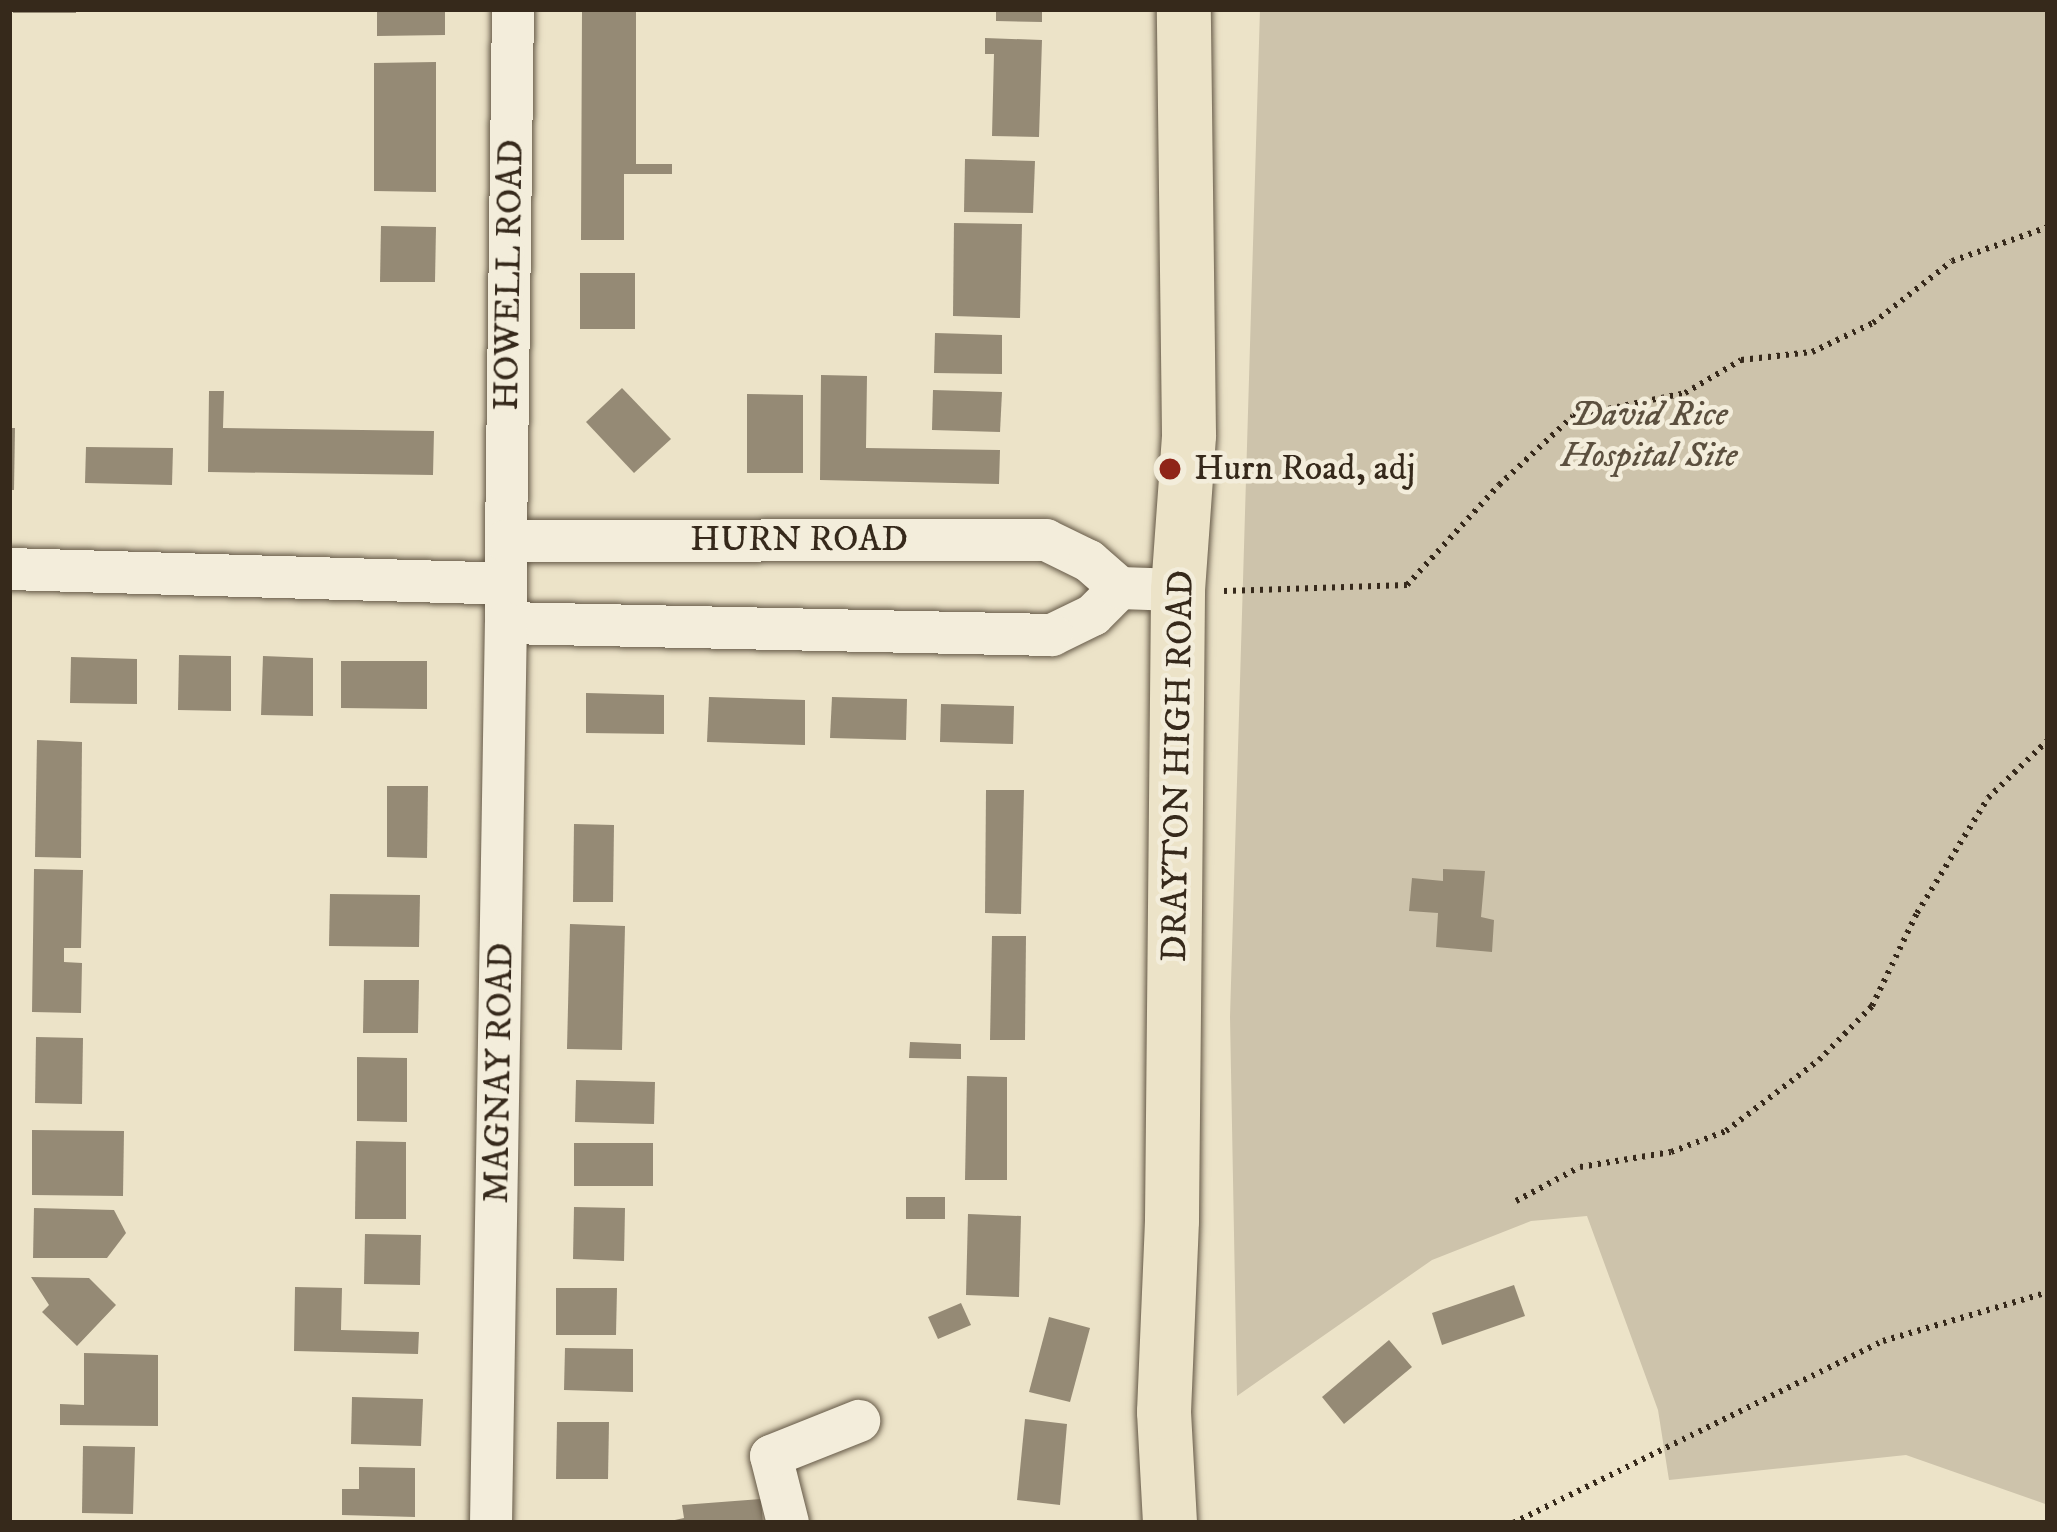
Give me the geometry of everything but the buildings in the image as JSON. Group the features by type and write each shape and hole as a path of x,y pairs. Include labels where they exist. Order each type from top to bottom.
{"main road":[{"name":"DRAYTON HIGH ROAD","path":"1170,1523 1164,1412 1172,1220 1178,590 1189,435 1184,9"}],"street":[{"name":"HOWELL ROAD","path":"506,541 513,9"},
{"name":"HURN ROAD","path":"506,541 1046,540 1090,561 1120,588"},
{"path":"505,604 506,541"},
{"path":"9,569 505,604 1052,634 1094,615 1120,588 1178,590"},
{"name":"MAGNAY ROAD","path":"491,1523 505,604"},
{"path":"788,1523 771,1456 859,1421"}],"path":[{"path":"1178,590 1300,593 1407,585 1499,485 1574,416 1685,393 1741,360 1812,352 1873,323 1952,261 2048,227"},
{"path":"1516,1201 1580,1167 1671,1152 1726,1131 1819,1060 1872,1006 1917,913 1988,798 2048,740"},
{"path":"1513,1523 1883,1341 2048,1292"}],"green space":[{"name":"David Rice Hospital Site","path":"1260,9 2048,9 2048,1505 1906,1455 1669,1480 1658,1410 1587,1216 1531,1221 1432,1260 1237,1396 1230,1017"}],"place":[{"name":"Hurn Road, adj","path":"1170,469"}]}
